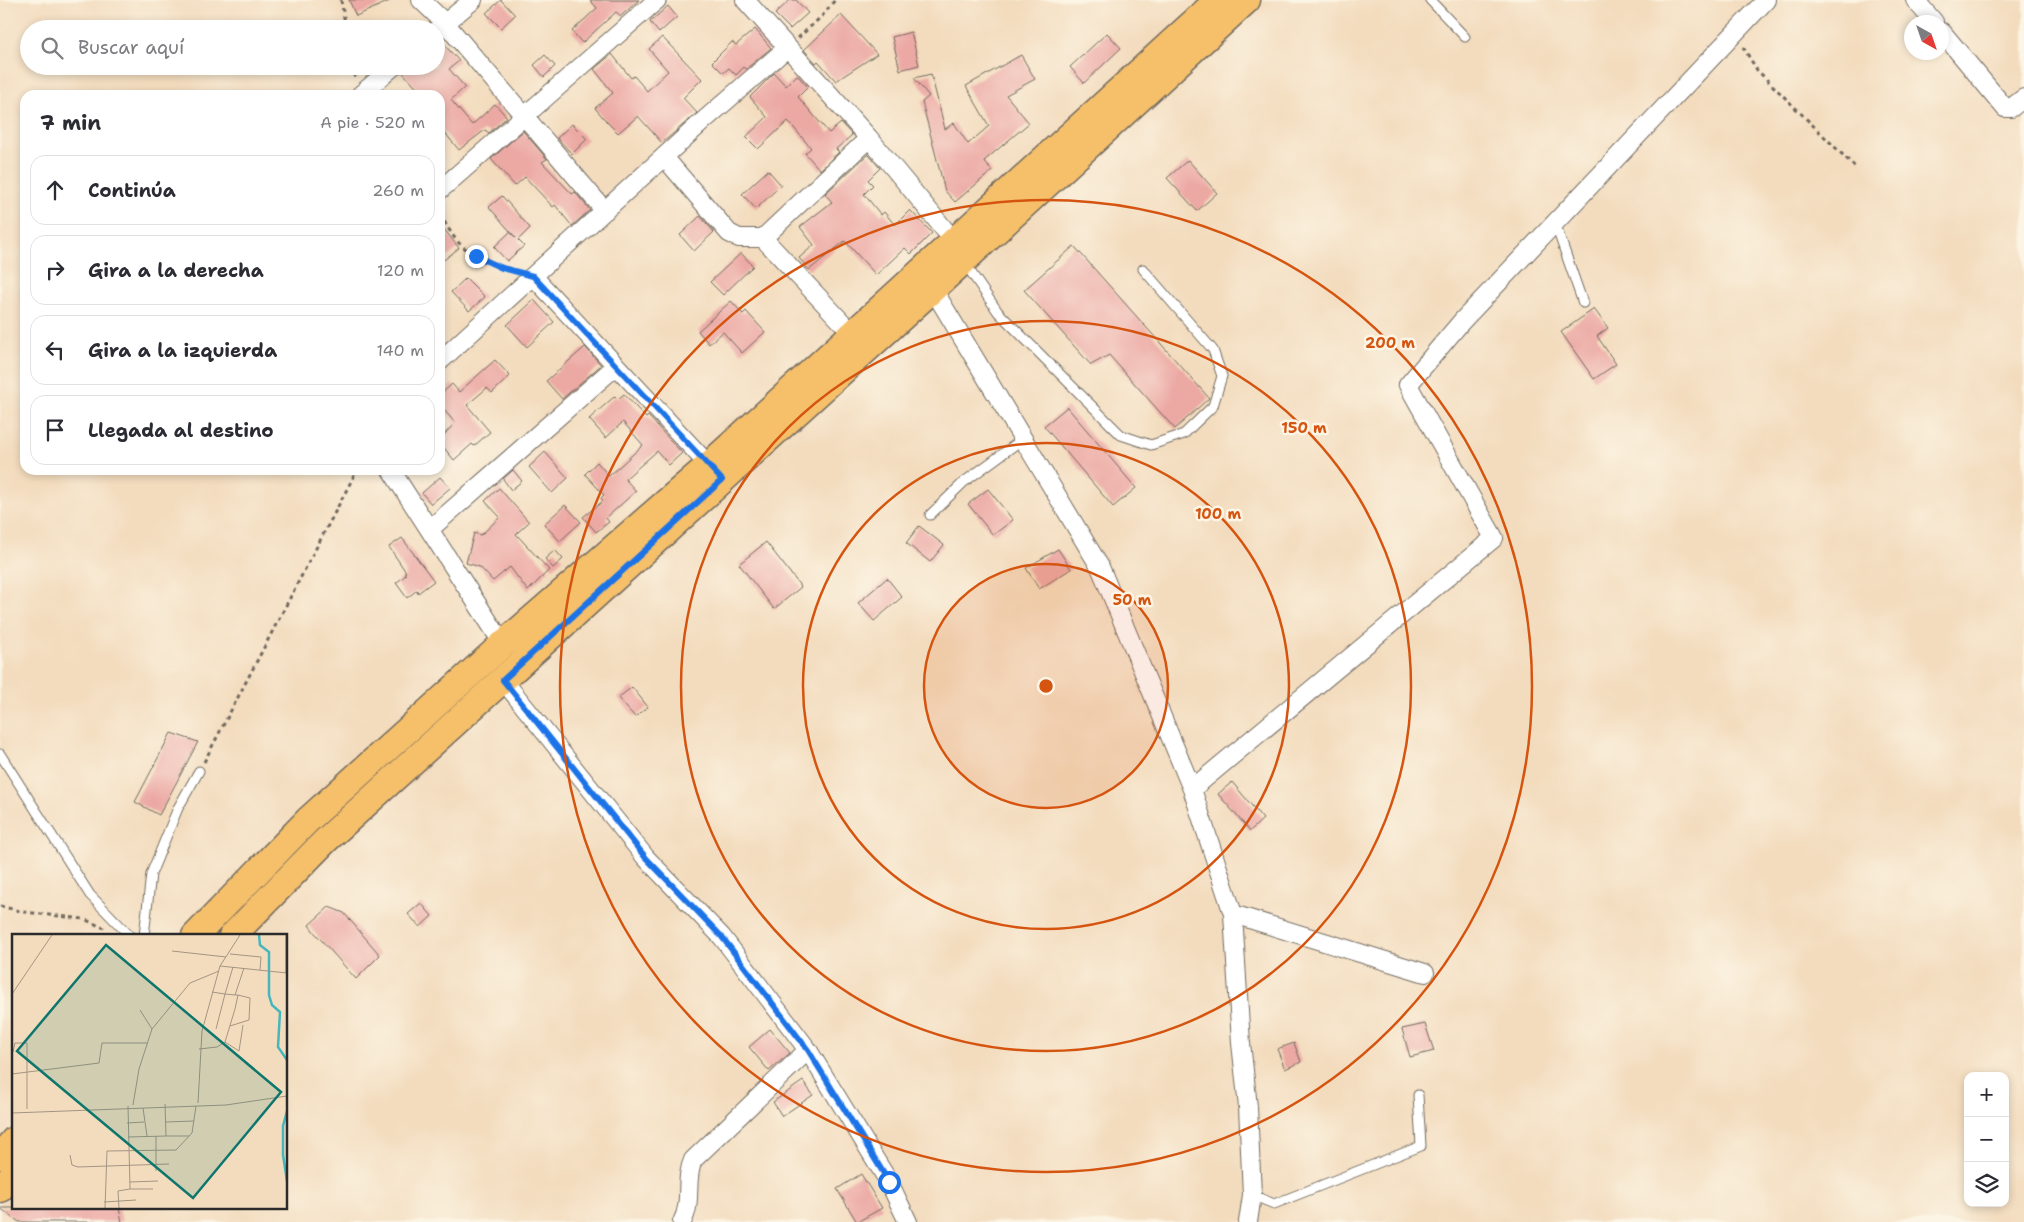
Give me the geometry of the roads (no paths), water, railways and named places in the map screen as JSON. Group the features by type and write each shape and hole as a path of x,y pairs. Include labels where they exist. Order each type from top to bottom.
{"main road":[{"path":"197,934 308,820 503,644 716,472 933,289 958,251 1218,0"},
{"path":"234,934 325,841 503,680 716,472 853,334 958,251 1247,0"},
{"path":"381,754 398,775"},
{"path":"308,820 325,841"},
{"path":"0,1156 12,1142"},
{"path":"0,1189 12,1176"}],"street":[{"path":"421,0 435,20"},
{"path":"445,23 472,0"},
{"path":"445,186 657,0"},
{"path":"745,0 869,138 958,251"},
{"path":"1192,789 1494,538 1408,385 1462,321 1766,0"},
{"path":"1915,0 1928,15"},
{"path":"445,32 525,116 605,211"},
{"path":"1949,40 2006,108 2011,108 2024,98"},
{"path":"445,356 787,48"},
{"path":"366,90 383,75"},
{"path":"664,157 730,233 739,238 764,238 869,138"},
{"path":"764,238 853,334"},
{"path":"533,276 716,472"},
{"path":"933,289 1100,566 1192,789 1233,914 1241,1043 1248,1107 1252,1195 1248,1222"},
{"path":"430,529 616,366"},
{"path":"394,475 503,644"},
{"path":"503,680 646,858 722,937 808,1050 889,1182 908,1222"},
{"path":"1233,914 1425,973"},
{"path":"682,1222 689,1203 689,1170 693,1160 808,1050"}],"lane":[{"path":"1430,0 1465,37"},
{"path":"1555,223 1582,302"},
{"path":"958,251 998,312 1121,435 1151,444 1184,434 1213,406 1222,376 1213,350 1143,269"},
{"path":"930,515 964,482 1023,439"},
{"path":"0,754 90,895 128,934"},
{"path":"144,934 151,874 178,808 199,771"},
{"path":"1252,1195 1274,1204 1421,1146 1418,1095"}]}
